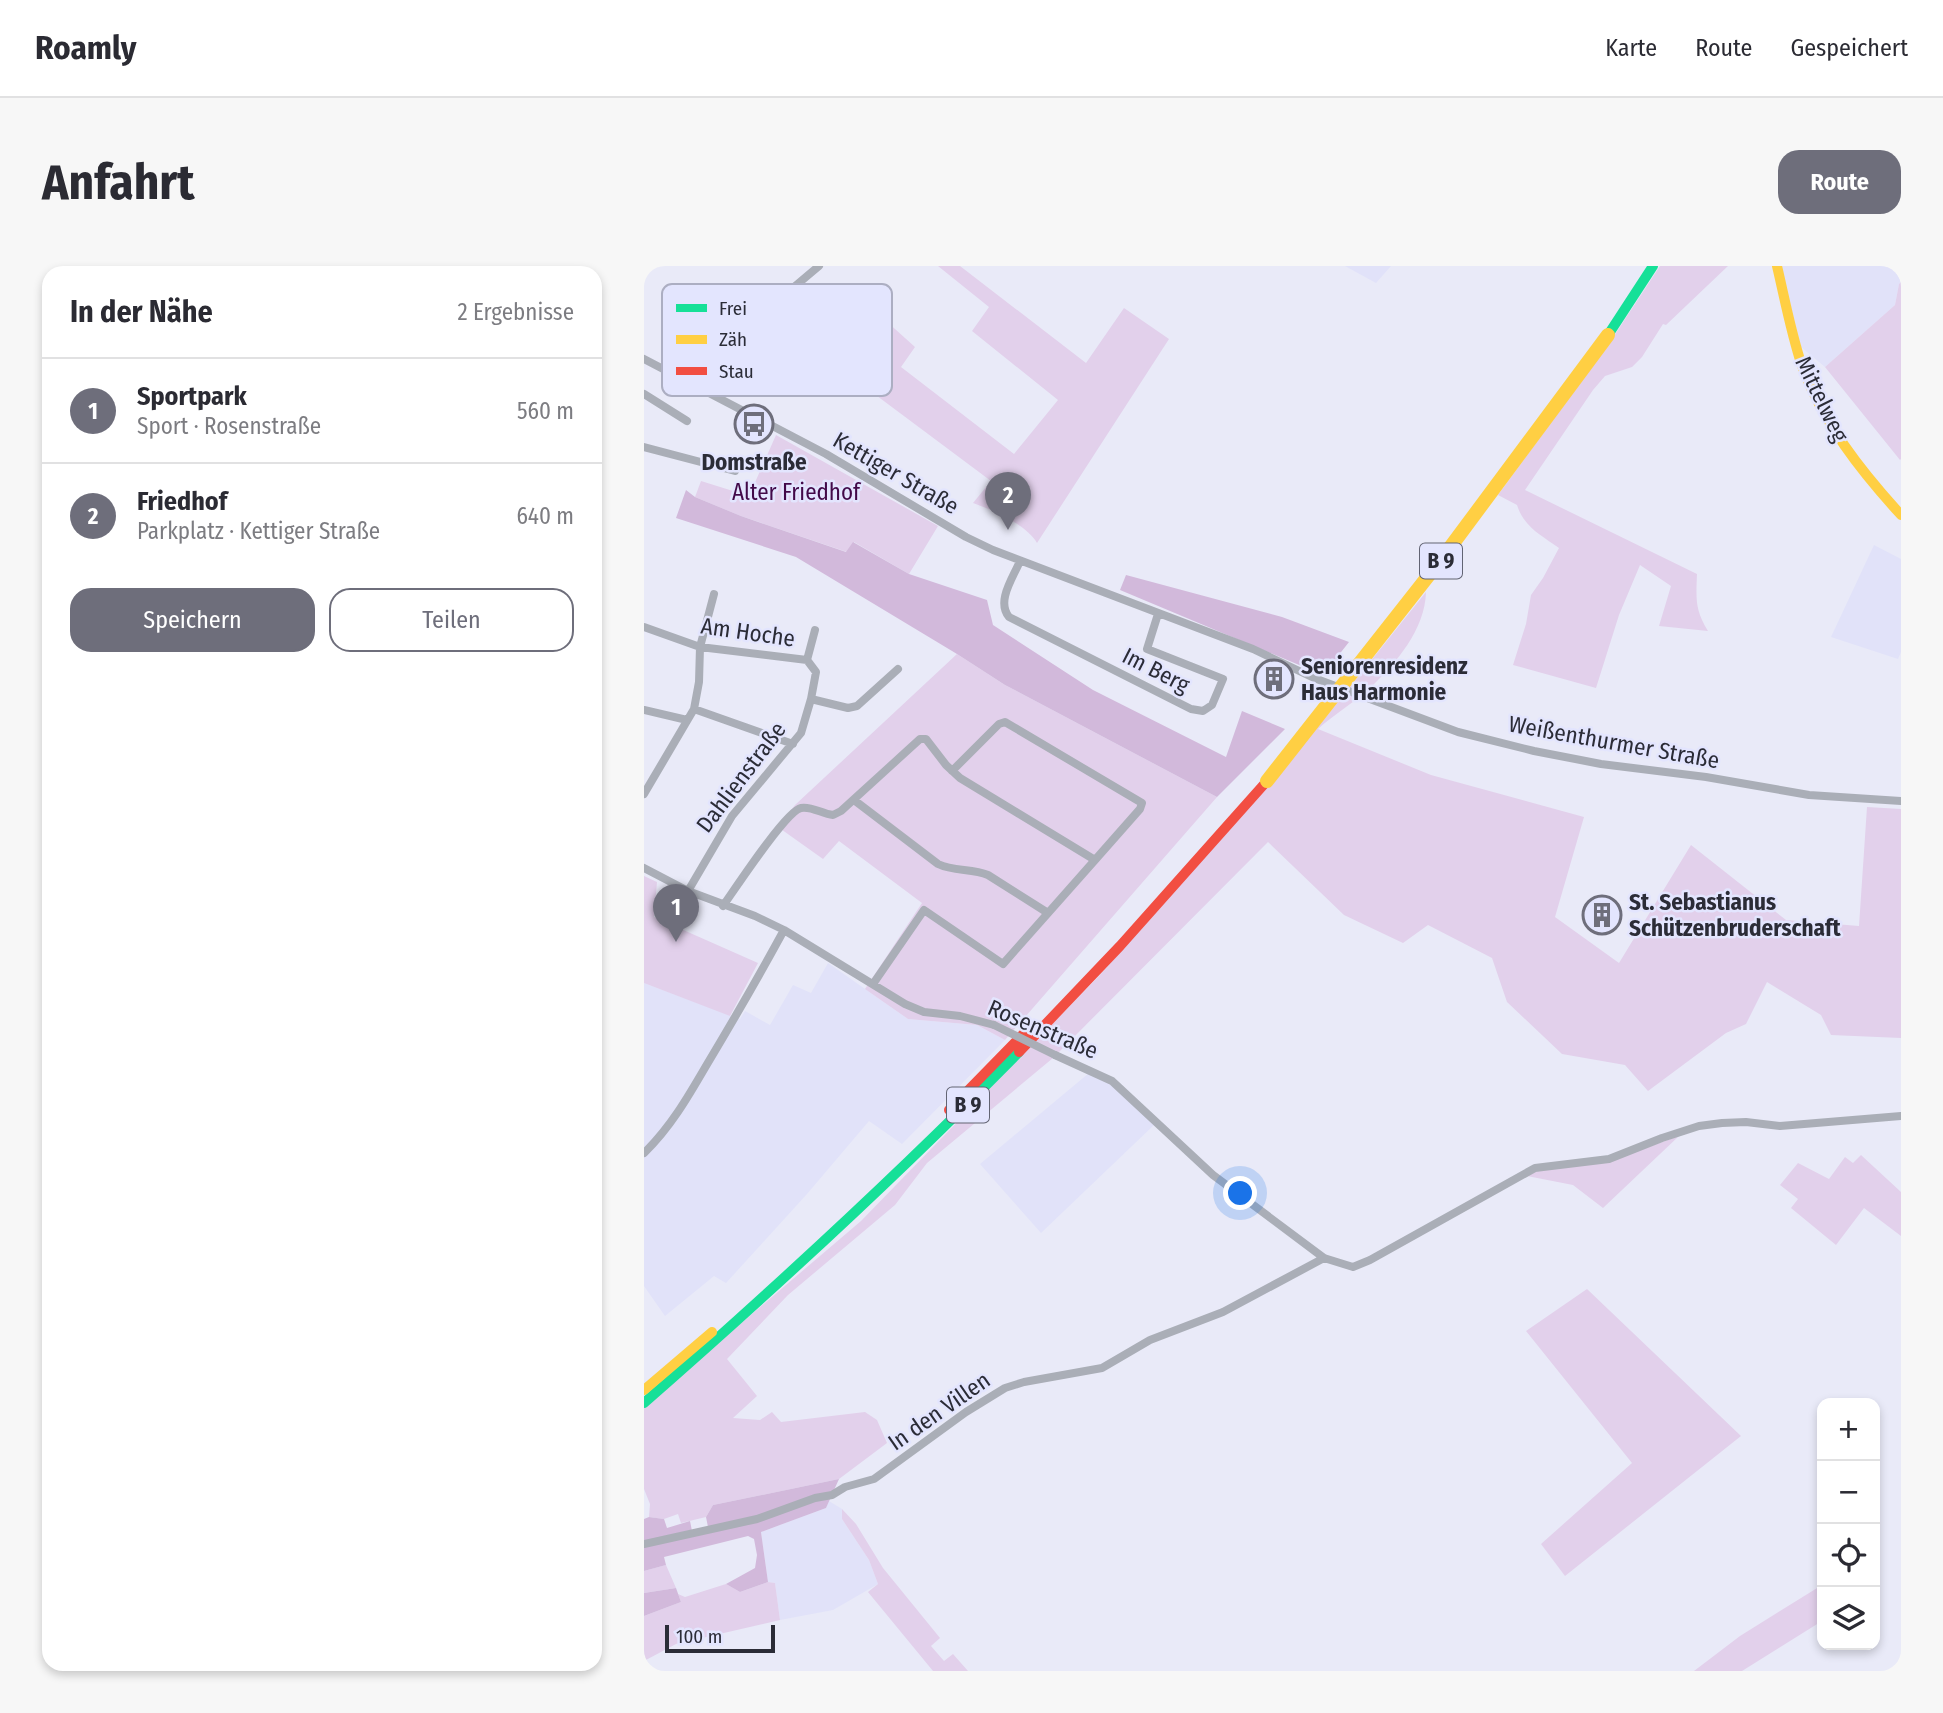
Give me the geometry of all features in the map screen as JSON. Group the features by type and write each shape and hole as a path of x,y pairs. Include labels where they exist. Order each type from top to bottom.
{"main road":[{"name":"B 9","path":"1604,333 1643,266"},
{"name":"B 9","path":"644,1404 858,1213 973,1100 1108,960 1362,665 1449,552 1653,266"},
{"name":"Mittelweg","path":"1777,266 1800,360 1824,414 1839,441 1901,515"},
{"name":"B 9","path":"644,1390 850,1206 974,1086 1112,942 1263,778"}],"street":[{"path":"798,284 819,266"},
{"name":"Kettiger Straße","path":"644,359 662,368"},
{"path":"644,394 687,421"},
{"name":"Kettiger Straße","path":"717,396 862,473 967,537 1020,561 1253,649"},
{"path":"644,447 735,471"},
{"name":"Im Berg","path":"1020,561 1002,603 1004,612 1009,617 1191,709 1203,711 1212,705 1223,679 1147,649 1158,614"},
{"path":"644,794 694,709 699,682 700,647 714,594"},
{"name":"Am Hoche","path":"644,627 700,647 807,660 816,672 811,699"},
{"name":"Am Hoche","path":"807,660 815,630"},
{"name":"Weißenthurmer Straße","path":"1253,649 1314,678 1458,732 1534,751 1601,764 1706,777 1809,795 1901,801"},
{"path":"811,699 848,708 857,706 898,669"},
{"name":"Dahlienstraße","path":"688,891 732,816 801,733 811,699"},
{"path":"694,709 793,744"},
{"path":"644,710 687,720"},
{"path":"873,984 924,909 1003,964 1140,809 1142,803 1005,722 999,724 952,771"},
{"path":"723,906 794,811 808,808 833,815 854,800 920,739 926,739 952,771 986,795 1095,860"},
{"path":"854,800 946,869 988,874 1048,913"},
{"name":"Rosenstraße","path":"644,868 688,891 784,930 905,1004 924,1012 960,1016 994,1024 1112,1081 1213,1175 1324,1258 1353,1267 1535,1168 1609,1159 1699,1126 1746,1122 1780,1126 1901,1116"},
{"path":"644,1153 663,1135 683,1105 784,930"},
{"name":"In den Villen","path":"644,1544 757,1519 874,1479 966,1412 1005,1388 1102,1368 1150,1340 1223,1312 1324,1258"}],"shaded area":[{"path":"1345,266 1391,266 1376,283"},
{"path":"1781,266 1901,266 1901,282 1895,305 1825,367 1801,347"},
{"path":"686,490 695,497 741,516 846,552 853,542 909,574 987,600 993,625 1093,690 1226,757 1242,711 1285,729 1217,797 1005,685 796,557 676,518"},
{"path":"1874,545 1901,559 1901,652 1898,659 1831,637"},
{"path":"1126,575 1282,617 1349,642 1323,675 1120,590"},
{"path":"828,963 908,1019 977,1025 1005,1040 902,1144 869,1121 726,1283 714,1276 665,1316 644,1286 644,983 740,1019 745,1011 770,1025 793,985 811,993"},
{"path":"1089,1073 1111,1084 1154,1125 1041,1233 980,1164"},
{"path":"839,1479 826,1508 761,1532 768,1582 740,1592 726,1584 755,1568 757,1555 754,1539 748,1536 664,1557 666,1565 644,1571 644,1519 664,1519 667,1528 690,1521 692,1531 708,1527 706,1517 713,1505"},
{"path":"829,1501 842,1509 842,1519 869,1560 878,1584 833,1610 780,1620 775,1583 768,1582 761,1532 826,1508"},
{"path":"676,1588 681,1602 644,1616 644,1593"}],"green space":[{"path":"938,266 960,266 1086,363 1124,308 1169,339 1037,543 1018,524 973,503 991,481 877,396 892,396 892,326 915,347 901,367 1014,454 1058,400 972,331 989,307"},
{"path":"1660,266 1728,266 1666,325 1663,324 1642,357 1632,367 1605,376 1525,490 1697,574 1697,604 1708,631 1659,626 1671,586 1640,565 1619,615 1596,688 1513,665 1526,624 1531,595 1559,548 1529,525 1517,505 1498,495 1612,339"},
{"path":"1901,282 1900,460 1825,367 1895,305"},
{"name":"Alter Friedhof","path":"776,435 938,526 909,574 854,542 847,552 741,516 695,497 701,481 749,496"},
{"path":"1426,592 1420,620 1399,657 1370,688 1318,729 1431,775 1584,817 1555,917 1619,963 1691,845 1786,920 1859,926 1867,807 1901,809 1901,1038 1831,1035 1821,1015 1767,982 1746,1024 1726,1033 1648,1091 1625,1065 1562,1054 1507,1002 1492,958 1428,925 1403,943 1344,915 1268,842 1053,1058 927,1163 895,1205 788,1295 727,1359 757,1396 733,1418 760,1420 772,1412 781,1422 865,1412 877,1420 887,1443 839,1479 713,1505 706,1517 681,1523 678,1514 664,1519 649,1517 650,1504 644,1489 644,1406 861,1221 1099,976 1317,728"},
{"path":"957,654 1005,685 1217,797 1005,1040 977,1025 908,1019 865,989 922,903 839,841 823,859 778,827 795,805"},
{"path":"644,876 657,882 654,917 758,963 730,1016 644,983"},
{"path":"1679,1136 1603,1208 1573,1185 1527,1176 1538,1170 1610,1161"},
{"path":"1861,1155 1901,1192 1901,1236 1864,1208 1836,1245 1791,1208 1798,1199 1780,1185 1798,1163 1829,1179 1845,1157 1853,1163"},
{"path":"1587,1289 1741,1436 1565,1576 1541,1544 1632,1463 1526,1331"},
{"path":"842,1509 856,1524 883,1568 940,1638 931,1646 944,1661 953,1654 968,1671 933,1671 868,1592 878,1584 869,1560 842,1519"},
{"path":"666,1565 676,1588 644,1593 644,1571"},
{"path":"768,1582 775,1583 780,1620 676,1644 644,1661 644,1616 681,1602 678,1594 685,1597 726,1584 740,1592"},
{"path":"1817,1588 1817,1624 1742,1671 1694,1671 1740,1636"}],"traffic: fast":[{"path":"1608,335 1653,266"},
{"path":"644,1403 835,1231 1019,1052"}],"traffic: slow":[{"path":"1777,266 1802,366 1811,387 1844,445 1901,515"},
{"path":"1267,781 1440,561 1608,335"},
{"path":"644,1390 712,1332"}],"traffic: jam":[{"path":"1019,1052 1120,946 1267,781"},
{"path":"949,1110 1030,1027"}],"place":[{"name":"Domstraße","path":"754,424"},
{"name":"Friedhof","path":"1008,530"},
{"name":"Seniorenresidenz Haus Harmonie","path":"1274,679"},
{"name":"St. Sebastianus Schützenbruderschaft","path":"1602,915"},
{"name":"Sportpark","path":"676,942"}]}
